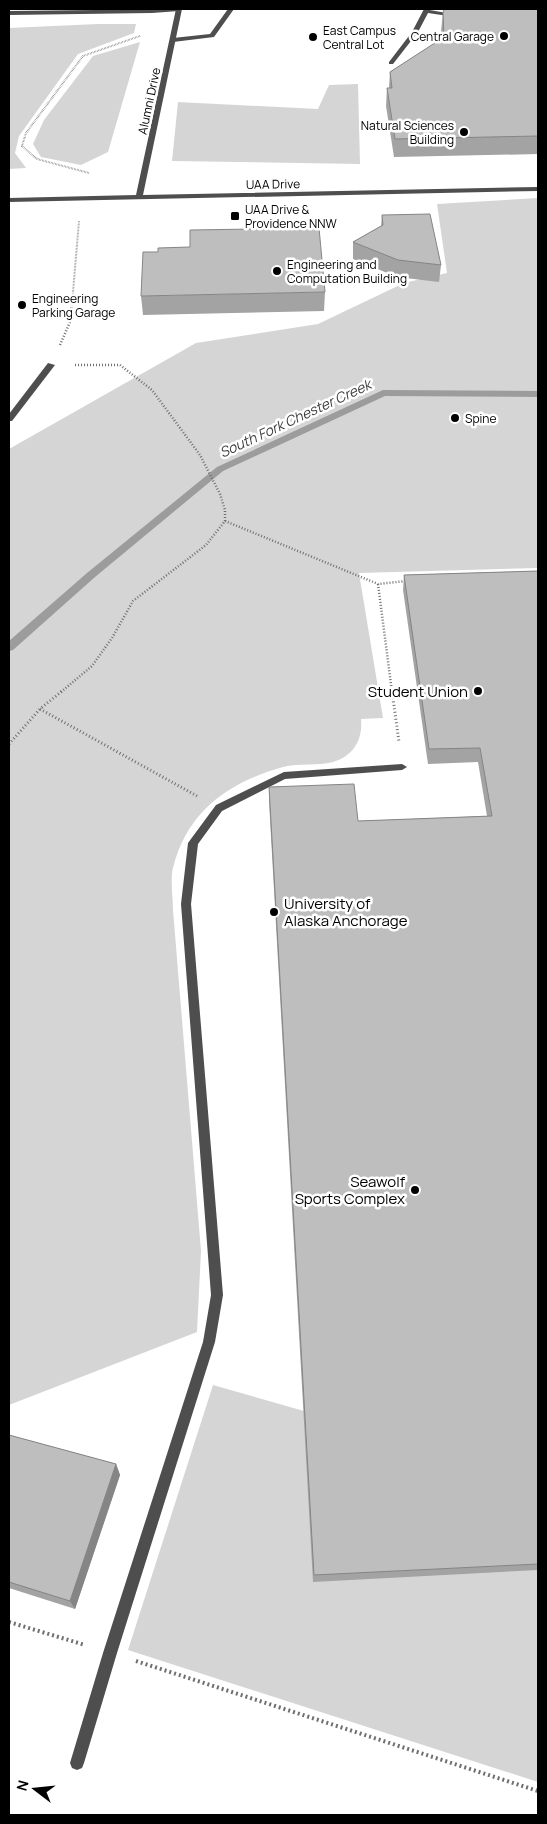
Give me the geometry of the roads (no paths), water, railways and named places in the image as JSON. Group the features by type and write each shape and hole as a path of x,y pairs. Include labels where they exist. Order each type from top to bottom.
{"street":[{"path":"9,13 179,9"},
{"name":"Alumni Drive","path":"139,197 179,9"},
{"path":"173,40 212,36 231,9"},
{"path":"392,63 415,32 427,10 461,16"},
{"name":"UAA Drive","path":"9,200 496,192 538,189"},
{"path":"9,419 51,365"},
{"path":"77,1763 110,1653 210,1342 217,1295 186,904 193,843 219,808 284,776 402,767"}],"waterway":[{"name":"South Fork Chester Creek","path":"9,647 91,575 220,469 383,393 538,394"}],"place":[{"name":"Central Garage","path":"504,36"},
{"name":"East Campus Central Lot","path":"313,37"},
{"name":"Natural Sciences Building","path":"464,132"},
{"name":"UAA Drive & Providence NNW","path":"235,216"},
{"name":"Engineering and Computation Building","path":"277,271"},
{"name":"Engineering Parking Garage","path":"22,305"},
{"name":"Spine","path":"455,418"},
{"name":"Student Union","path":"478,691"},
{"name":"University of Alaska Anchorage","path":"274,912"},
{"name":"Seawolf Sports Complex","path":"415,1190"}]}
